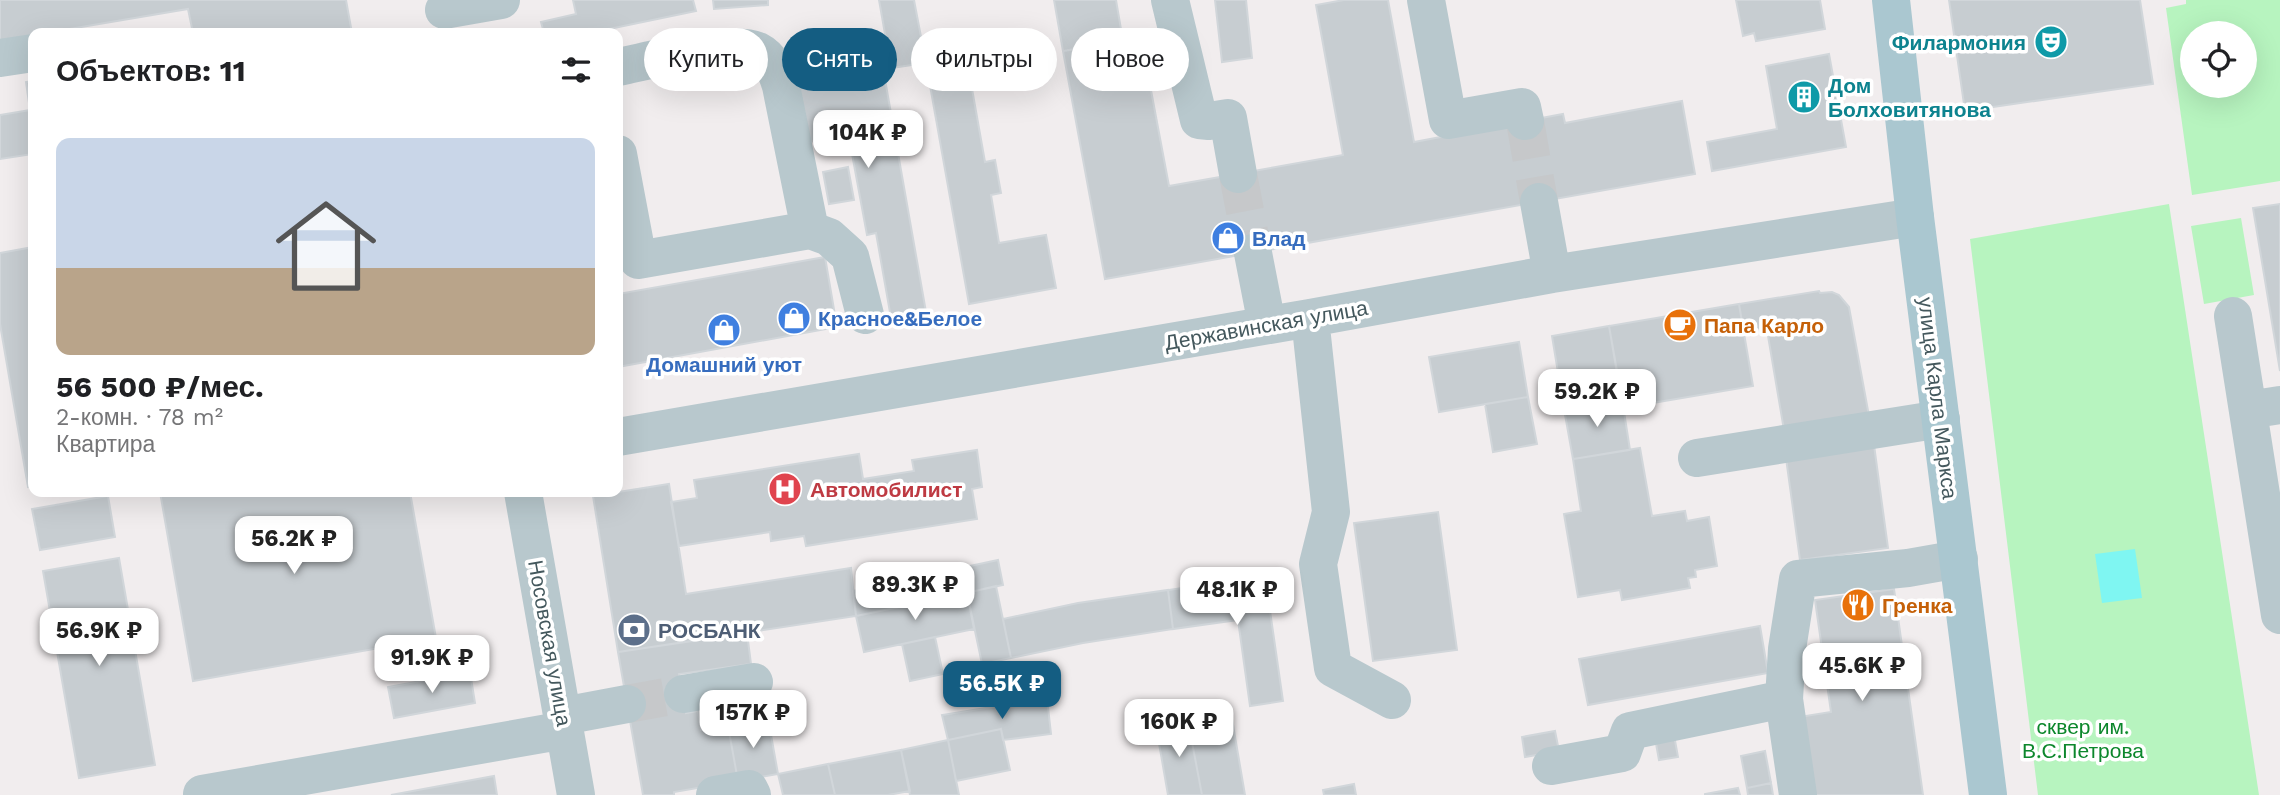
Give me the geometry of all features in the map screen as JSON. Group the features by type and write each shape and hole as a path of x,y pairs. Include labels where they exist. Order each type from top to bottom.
{"main road":[{"name":"улица Карла Маркса","path":"1891,0 1915,217 1988,795"}],"street":[{"path":"444,15 501,0"},
{"path":"1170,0 1199,120 1228,118 1238,174"},
{"path":"1426,0 1448,120 1522,107 1525,121"},
{"path":"623,65 733,47 758,51 774,66 781,86 810,230"},
{"path":"0,58 28,54"},
{"path":"623,180 638,260 810,230 829,237 850,256 865,315"},
{"path":"1539,202 1552,274"},
{"name":"Державинская улица","path":"623,436 1552,274 1915,217"},
{"path":"1252,253 1267,325"},
{"path":"2233,316 2264,408 2280,615"},
{"path":"1310,318 1331,512 1318,564 1333,668 1392,700"},
{"path":"1697,458 1941,419"},
{"name":"Носовская улица","path":"524,497 576,795"},
{"path":"1798,795 1784,699 1787,649 1798,579 1908,568 1959,559"},
{"path":"683,694 754,682"},
{"path":"1551,766 1622,753 1630,732 1784,699"},
{"path":"202,793 264,789 564,723 627,704"},
{"path":"715,795 748,789 752,795"}],"green space":[{"path":"2186,0 2280,0 2280,181 2192,195 2166,8 2186,4"},
{"name":"сквер им. В.С.Петрова","path":"2169,204 2259,795 2038,795 1970,239"},
{"path":"2241,218 2254,295 2204,304 2191,226"}],"water":[{"path":"2135,549 2142,598 2102,603 2095,554"}],"building":[{"path":"0,0 346,0 351,28 192,28 188,9 76,28 28,28 28,36 0,41"},
{"path":"573,0 693,0 696,11 614,28 543,28 541,22 576,14"},
{"path":"713,0 768,0 768,5 714,9"},
{"path":"879,0 914,0 919,28 911,28 911,65 897,67 897,28 884,28"},
{"path":"1054,0 1116,0 1121,28 1071,28 1071,50 1063,51"},
{"path":"1215,0 1246,0 1252,58 1222,62"},
{"path":"1344,0 1388,0 1414,142 1563,114 1565,123 1682,101 1695,174 1105,279 1063,51 1071,50 1071,91 1151,91 1169,186 1343,155 1316,5"},
{"path":"1736,0 1820,0 1825,29 1756,41 1754,33 1743,36"},
{"name":"Филармония","path":"1949,0 2140,0 2153,84 1965,111"},
{"name":"Дом Болховитянова","path":"1829,54 1846,147 1712,171 1707,142 1777,129 1766,66"},
{"path":"793,91 887,91 926,312 891,318 876,233 867,235 850,143 816,149 815,141 802,143"},
{"path":"931,91 972,91 985,162 995,160 1001,193 991,195 999,243 1046,235 1056,288 969,304"},
{"path":"28,111 28,155 0,159 0,115"},
{"path":"848,167 854,200 829,204 823,172"},
{"path":"2280,204 2280,371 2253,208"},
{"path":"28,248 28,487 0,324 0,253"},
{"path":"825,257 837,327 623,366 623,293"},
{"path":"1819,291 1839,295 1849,307 1869,416 1784,430 1767,330 1744,334 1739,304"},
{"path":"1739,304 1753,386 1623,408 1609,326"},
{"path":"1609,326 1622,399 1564,409 1552,336"},
{"path":"1519,342 1528,397 1439,412 1429,357"},
{"path":"1528,397 1537,444 1493,452 1485,404"},
{"path":"1622,399 1630,450 1573,459 1564,409"},
{"path":"1874,445 1888,548 1800,560 1786,458"},
{"path":"1640,448 1652,516 1685,511 1687,521 1709,517 1717,566 1695,570 1696,577 1688,578 1690,588 1622,600 1620,590 1578,597 1564,514 1581,511 1573,459"},
{"path":"977,450 982,487 972,489 977,519 806,546 804,536 771,541 770,532 679,546 671,502 697,498 694,480 859,454 863,479 914,471 912,460"},
{"path":"669,484 686,594 851,568 856,616 618,652 593,497 623,497 623,491"},
{"path":"108,497 115,537 40,550 32,509"},
{"path":"161,497 411,497 436,638 193,681"},
{"path":"1438,512 1457,650 1373,661 1354,523"},
{"path":"119,558 155,765 79,778 43,571"},
{"path":"998,560 1003,585 856,616 853,591"},
{"path":"1265,576 1283,701 1250,706 1238,620 1173,629 1168,590"},
{"path":"996,586 1011,658 982,664 967,593"},
{"path":"1894,589 1923,795 1810,795 1799,717 1831,712 1815,600"},
{"path":"1168,590 1173,629 1011,658 1003,619 1078,603"},
{"path":"967,593 974,629 864,652 856,616"},
{"path":"1760,626 1768,673 1588,705 1579,659"},
{"path":"747,633 751,664 679,674 686,713 698,711 701,730 728,726 738,781 674,792 674,795 643,795 618,652"},
{"path":"935,637 943,674 910,681 902,644"},
{"path":"470,672 475,703 394,718 388,687"},
{"path":"1047,698 1051,734 1003,740 1001,729 948,740 942,715"},
{"path":"1231,713 1245,795 1202,795 1188,721"},
{"path":"768,718 778,774 738,781 728,726"},
{"path":"1188,721 1202,795 1168,795 1156,726"},
{"path":"1001,729 1010,770 956,781 948,740"},
{"path":"1555,731 1559,751 1525,757 1522,737"},
{"path":"1674,735 1678,757 1659,760 1655,738"},
{"path":"948,740 959,795 910,795 901,750"},
{"path":"901,750 910,791 888,795 835,795 828,764"},
{"path":"1765,751 1771,783 1747,788 1741,756"},
{"path":"828,764 835,795 783,795 778,774"},
{"path":"494,776 497,795 391,795"},
{"path":"1771,783 1773,795 1748,795 1747,788"},
{"path":"1354,784 1356,795 1324,795 1323,790"},
{"path":"1738,788 1740,795 1705,795 1705,794"}],"tunnel":[{"path":"1525,121 1539,202"},
{"path":"1238,174 1253,253"},
{"path":"627,704 683,694"}],"place":[{"name":"Филармония","path":"2051,42"},
{"name":"Дом Болховитянова","path":"1804,97"},
{"name":"Влад","path":"1228,238"},
{"name":"Красное&Белое","path":"794,318"},
{"name":"Папа Карло","path":"1680,325"},
{"name":"Домашний уют","path":"724,330"},
{"name":"Автомобилист","path":"785,489"},
{"name":"Гренка","path":"1858,605"},
{"name":"РОСБАНК","path":"634,630"}]}
